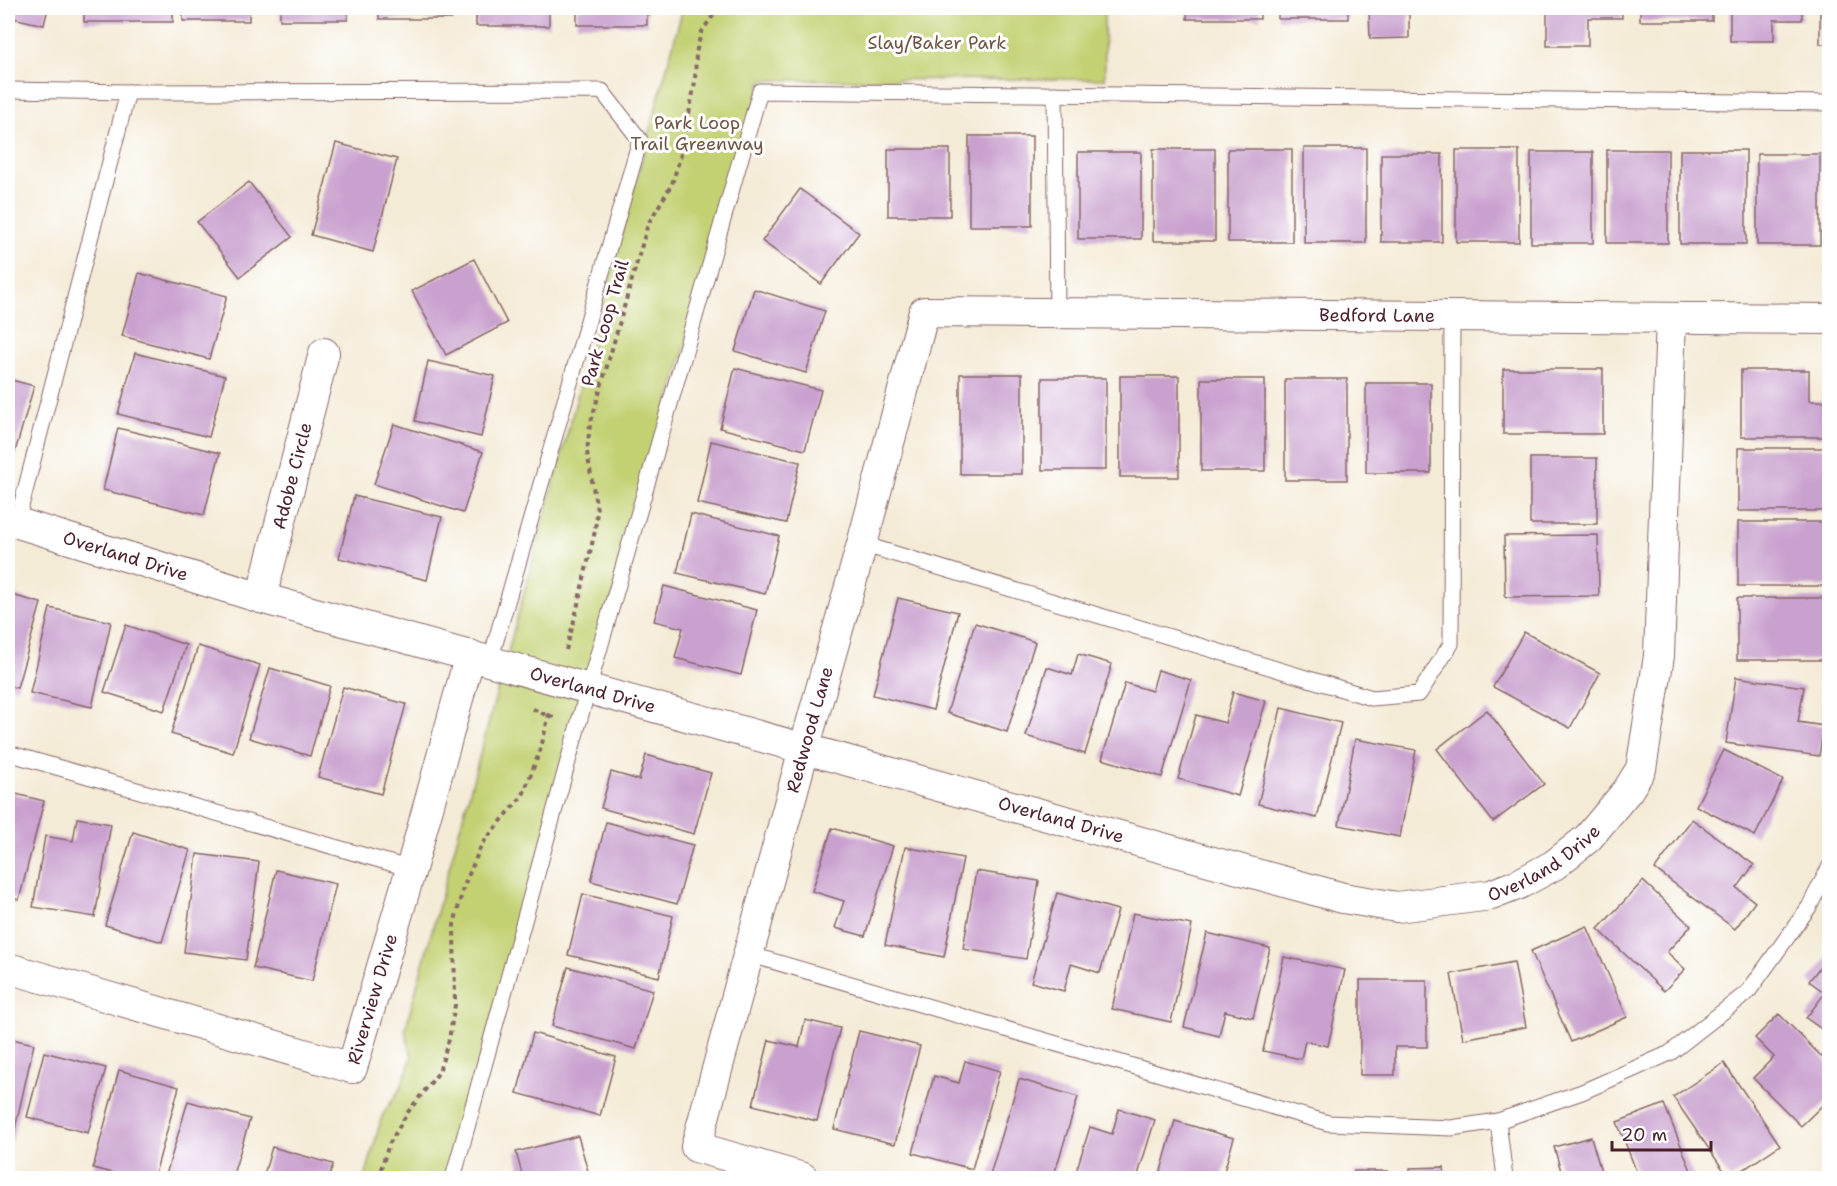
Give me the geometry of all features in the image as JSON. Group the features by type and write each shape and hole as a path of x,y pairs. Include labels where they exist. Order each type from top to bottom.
{"street":[{"name":"Bedford Lane","path":"924,312 1830,319"},
{"name":"Redwood Lane","path":"803,1179 696,1147 924,312"},
{"name":"Overland Drive","path":"12,521 261,598 1343,898 1397,907 1491,895 1519,884 1554,865 1588,838 1628,790 1641,769 1659,656 1671,318"},
{"name":"Adobe Circle","path":"261,598 324,353"},
{"name":"Riverview Drive","path":"8,968 352,1068 411,869 480,658"}],"lane":[{"path":"8,90 128,92 602,90 640,140 480,658"},
{"path":"453,1179 588,689 760,91 1830,103"},
{"path":"12,521 128,92"},
{"path":"1055,94 1057,313"},
{"path":"862,544 1372,698 1419,694 1451,644 1452,316"},
{"path":"8,753 411,869"},
{"path":"748,954 1328,1123 1451,1128 1498,1121 1582,1092 1670,1053 1748,992 1809,907 1830,866"},
{"path":"1498,1121 1505,1179"}],"path":[{"name":"Park Loop Trail","path":"564,656 595,531 597,510 587,452 590,425 648,224 672,184 682,151 695,82 696,53 701,33 718,8"},
{"path":"378,1179 389,1144 408,1112 439,1072 449,1039 455,1005 454,925 463,888 482,844 523,795 541,748 552,700"}],"green space":[{"name":"Park Loop Trail Greenway","path":"683,8 1104,8 1105,79 762,80 446,1178 365,1178 382,1116 400,1089 412,1057 405,1030"}],"building":[{"path":"8,8 48,8 44,25 8,17"},
{"path":"84,8 173,8 173,22 84,22"},
{"path":"183,8 249,8 249,21 183,21"},
{"path":"280,8 348,8 348,20 280,20"},
{"path":"379,8 451,8 451,19 379,19"},
{"path":"476,8 549,8 549,26 476,26"},
{"path":"577,8 647,8 647,25 577,25"},
{"path":"1187,8 1260,8 1260,19 1187,19"},
{"path":"1278,8 1348,8 1348,19 1278,19"},
{"path":"1369,8 1441,8 1441,11 1409,11 1409,38 1370,39"},
{"path":"1547,8 1622,8 1622,18 1588,18 1588,46 1547,46"},
{"path":"1640,8 1712,8 1712,21 1640,21"},
{"path":"1730,8 1802,8 1802,20 1774,20 1774,41 1730,41"},
{"path":"1820,8 1830,8 1830,44 1820,44"},
{"path":"969,136 1032,136 1032,226 969,226"},
{"path":"336,143 397,159 373,252 311,235"},
{"path":"1304,148 1366,148 1366,243 1304,243"},
{"path":"888,149 950,149 950,216 888,216"},
{"path":"1153,149 1215,149 1215,241 1153,241"},
{"path":"1228,149 1292,149 1292,242 1228,242"},
{"path":"1456,150 1519,150 1519,242 1456,242"},
{"path":"1607,150 1668,150 1668,243 1607,243"},
{"path":"1680,150 1746,150 1746,244 1680,244"},
{"path":"1078,152 1141,152 1141,239 1078,239"},
{"path":"1531,152 1593,152 1593,243 1531,243"},
{"path":"1381,154 1442,154 1442,242 1381,242"},
{"path":"1757,154 1820,154 1820,245 1757,245"},
{"path":"249,182 292,237 240,277 197,222"},
{"path":"800,189 859,233 821,284 762,241"},
{"path":"474,259 507,323 446,355 412,291"},
{"path":"139,273 227,296 209,359 122,336"},
{"path":"754,289 825,311 806,373 735,351"},
{"path":"135,353 225,376 209,437 118,414"},
{"path":"428,361 495,376 481,437 415,421"},
{"path":"735,368 821,390 805,450 720,428"},
{"path":"1503,369 1603,369 1603,434 1503,434"},
{"path":"1741,370 1809,370 1809,401 1830,401 1830,437 1741,437"},
{"path":"960,374 1022,374 1022,474 960,474"},
{"path":"1120,376 1179,376 1179,477 1120,477"},
{"path":"1042,378 1106,378 1106,470 1042,470"},
{"path":"8,379 34,386 15,452 8,450"},
{"path":"1201,379 1265,379 1265,471 1201,471"},
{"path":"1285,379 1347,379 1347,480 1285,480"},
{"path":"1366,383 1431,383 1431,473 1366,473"},
{"path":"394,424 483,452 463,513 374,484"},
{"path":"118,428 220,453 204,515 103,490"},
{"path":"711,441 800,462 786,523 697,503"},
{"path":"1738,448 1830,448 1830,511 1738,511"},
{"path":"1530,458 1597,458 1597,524 1530,524"},
{"path":"354,496 442,517 427,580 339,558"},
{"path":"691,514 779,536 765,594 677,573"},
{"path":"1738,522 1830,522 1830,586 1738,586"},
{"path":"1598,535 1599,596 1505,597 1504,536"},
{"path":"664,586 757,610 741,675 675,658 683,628 654,621"},
{"path":"8,594 41,603 17,688 8,686"},
{"path":"898,598 958,612 933,710 873,695"},
{"path":"1737,598 1830,598 1830,660 1737,660"},
{"path":"50,608 111,622 92,707 30,693"},
{"path":"975,623 1035,642 1007,732 947,713"},
{"path":"126,625 186,645 164,711 104,692"},
{"path":"1524,632 1600,673 1570,728 1493,687"},
{"path":"198,646 260,665 233,753 171,734"},
{"path":"1078,654 1112,664 1085,754 1026,736 1047,667 1072,675"},
{"path":"270,668 330,686 310,756 249,738"},
{"path":"1158,670 1191,680 1162,777 1102,759 1125,683 1152,691"},
{"path":"1736,677 1804,687 1798,722 1824,726 1819,756 1726,743"},
{"path":"343,687 406,704 381,794 318,777"},
{"path":"1233,692 1266,701 1238,796 1178,779 1196,715 1225,723"},
{"path":"1281,708 1341,723 1317,818 1258,804"},
{"path":"1487,710 1544,784 1493,822 1437,749"},
{"path":"1355,739 1416,750 1400,837 1339,825"},
{"path":"1724,750 1783,780 1755,836 1696,806"},
{"path":"646,755 711,773 694,834 601,808 611,772 639,780"},
{"path":"8,792 44,801 19,900 8,897"},
{"path":"77,818 111,824 95,917 33,907 45,836 73,841"},
{"path":"1692,819 1754,865 1737,888 1755,902 1735,929 1655,869"},
{"path":"606,822 693,845 677,904 591,881"},
{"path":"832,828 893,846 865,936 835,928 844,901 812,891"},
{"path":"133,832 190,850 162,942 105,925"},
{"path":"905,847 963,858 944,957 885,945"},
{"path":"197,854 259,862 246,960 184,952"},
{"path":"276,870 336,884 312,981 253,968"},
{"path":"976,871 1039,881 1026,959 963,949"},
{"path":"1643,881 1691,926 1667,952 1685,969 1664,991 1598,929"},
{"path":"1057,893 1118,910 1100,973 1071,964 1064,991 1031,982"},
{"path":"583,894 673,916 659,977 568,955"},
{"path":"1133,913 1192,925 1171,1022 1112,1009"},
{"path":"1587,926 1627,1017 1571,1042 1531,951"},
{"path":"1207,933 1270,948 1253,1018 1225,1011 1219,1036 1184,1027"},
{"path":"1830,954 1830,1035 1806,1018 1825,993 1809,981"},
{"path":"1284,957 1345,970 1328,1046 1305,1041 1301,1059 1263,1051"},
{"path":"1514,962 1526,1027 1463,1039 1451,974"},
{"path":"568,967 653,990 636,1049 552,1026"},
{"path":"1360,980 1427,980 1427,1047 1395,1047 1395,1075 1360,1075"},
{"path":"1779,1014 1830,1065 1830,1098 1801,1126 1753,1078 1774,1057 1755,1038"},
{"path":"805,1020 840,1028 817,1121 753,1105 769,1040 799,1047"},
{"path":"859,1031 920,1046 895,1144 834,1129"},
{"path":"533,1033 616,1057 600,1116 517,1093"},
{"path":"8,1038 34,1044 12,1142 8,1141"},
{"path":"44,1052 106,1068 88,1133 27,1117"},
{"path":"965,1061 1000,1071 972,1169 913,1153 934,1076 959,1083"},
{"path":"1724,1063 1780,1145 1731,1178 1673,1097"},
{"path":"119,1070 179,1087 154,1178 132,1178 93,1168"},
{"path":"1019,1079 1078,1097 1053,1178 1003,1178 990,1175"},
{"path":"188,1101 250,1119 232,1178 213,1178 202,1175 201,1178 165,1178"},
{"path":"1664,1104 1694,1178 1639,1178 1617,1122"},
{"path":"1119,1109 1155,1120 1137,1178 1074,1178 1090,1127 1112,1134"},
{"path":"1175,1121 1234,1138 1222,1178 1159,1178"},
{"path":"578,1136 590,1178 523,1178 516,1152"},
{"path":"1591,1137 1603,1178 1563,1178 1554,1147"},
{"path":"272,1147 333,1164 329,1178 263,1178"},
{"path":"1444,1167 1445,1178 1410,1178 1410,1168"},
{"path":"1354,1171 1388,1171 1388,1178 1354,1178"}],"park label":[{"name":"Slay/Baker Park","path":"937,43"}]}
